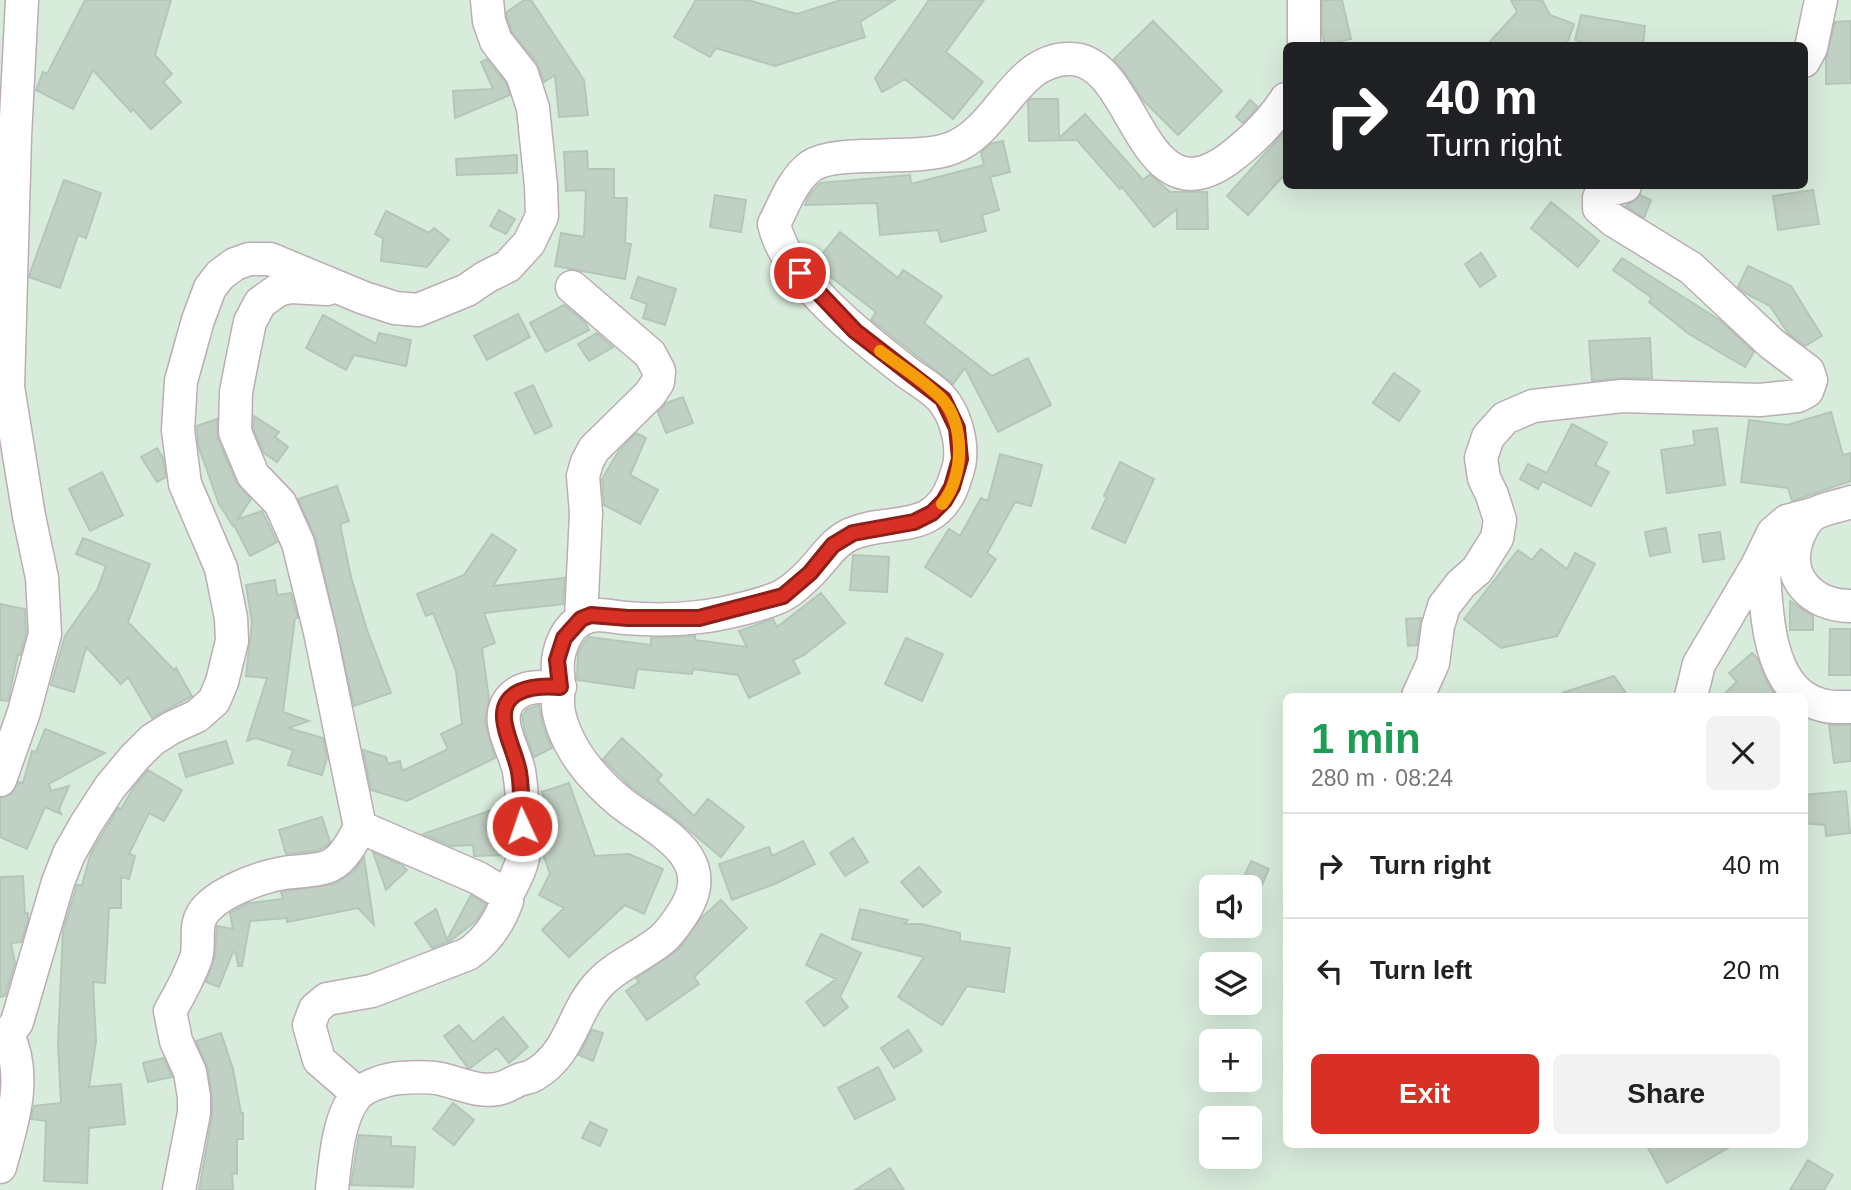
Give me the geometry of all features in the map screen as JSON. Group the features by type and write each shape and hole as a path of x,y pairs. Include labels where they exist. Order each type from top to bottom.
{"street":[{"path":"0,780 20,724 45,634 42,578 8,387 8,128 22,0"},
{"path":"0,1167 15,1112 19,1080 16,1051 4,1038 17,1023 23,1007 58,882 69,854 110,787 135,757 152,740 197,716 214,701 222,682 232,641 231,618 221,568 185,484 178,430 181,381 210,288 220,275 235,264 249,259 270,259 340,289 396,308 418,310 467,290 508,266 529,243 542,216 541,186 533,108 522,74 496,41 489,21 487,0"},
{"path":"1304,0 1304,42"},
{"path":"1808,52 1813,41 1821,0"},
{"path":"332,1190 345,1115 357,1093 391,1079 439,1079 486,1090 503,1088 517,1080 532,1077 555,1059 569,1039 586,1001 600,982 663,939 693,897 695,877 689,859 667,834 620,801 587,769 568,738 558,711 560,687 557,660 564,638 581,619 591,615 699,618 783,596 810,573 833,545 853,533 914,522 932,513 944,501 952,487 960,459 957,428 943,399 855,331 811,287 777,240 774,224 791,190 812,165 829,159 929,153 953,148 973,136 1032,71 1052,60 1075,58 1098,68 1146,142 1163,162 1193,174 1211,171 1241,149 1271,123 1283,104"},
{"path":"1419,693 1433,663 1438,626 1444,606 1461,584 1477,570 1497,538 1500,520 1484,478 1481,458 1488,437 1504,418 1533,406 1622,396 1760,400 1798,396 1807,391 1811,380 1808,371 1772,344 1691,268 1612,220 1599,208 1599,198 1606,191 1614,189"},
{"path":"179,1190 194,1113 194,1097 190,1072 176,1041 170,1011 197,955 196,934 203,911 218,897 234,889 281,873 331,865 351,845 360,827 320,632 298,543 280,503 253,475 234,432 236,392 244,351 250,322 260,303 278,290 291,287 340,289"},
{"path":"572,287 650,354 659,371 659,382 650,394 594,449 587,462 583,476 586,513 581,619"},
{"path":"1692,693 1699,664 1773,533 1787,521 1851,502"},
{"path":"1813,514 1801,530 1796,543 1793,558 1795,572 1803,586 1814,595 1829,603 1851,606"},
{"path":"1763,554 1774,657 1789,682 1801,693"},
{"path":"357,1093 319,1060 309,1025 315,1009 327,999 372,991 468,954 481,945 493,931 519,872 524,852 519,774 505,729 503,717 506,705 523,690 537,686 560,687"},
{"path":"1808,699 1827,707 1851,706"},
{"path":"360,827 478,878 506,897"}],"building":[{"path":"85,0 171,0 155,55 172,74 163,82 181,102 151,129 133,109 131,112 93,70 73,109 36,90 43,72 47,74"},
{"path":"524,0 531,0 584,80 588,115 559,117 555,75 544,82 537,63 512,32 507,17 507,12"},
{"path":"696,0 748,0 797,14 841,0 895,0 860,22 865,37 775,66 716,48 710,57 674,37"},
{"path":"929,0 984,0 946,52 983,82 953,119 905,79 882,92 875,78"},
{"path":"1322,0 1342,0 1351,39 1324,42"},
{"path":"1511,0 1542,0 1550,15 1574,24 1567,42 1490,42 1517,12"},
{"path":"1581,15 1645,26 1643,42 1575,40"},
{"path":"1153,21 1222,91 1178,135 1143,100 1113,60"},
{"path":"1851,21 1851,83 1826,84 1826,59 1835,22"},
{"path":"487,59 506,83 510,95 455,118 453,91 493,89 481,62"},
{"path":"1030,99 1058,99 1059,138 1085,114 1143,180 1150,174 1170,192 1207,192 1208,229 1177,229 1177,209 1154,227 1122,187 1120,189 1077,140 1029,141"},
{"path":"1250,100 1258,107 1243,123 1236,117"},
{"path":"1283,133 1283,176 1248,215 1227,196"},
{"path":"1003,141 1010,172 990,177 999,210 982,215 986,231 941,242 938,230 880,235 877,203 805,205 809,195 820,183 910,175 911,184 984,165 981,153 990,144"},
{"path":"587,151 588,169 614,169 614,198 627,198 625,243 631,244 625,279 555,266 561,233 584,237 586,190 566,191 564,152"},
{"path":"517,155 517,173 457,175 456,159"},
{"path":"64,180 101,193 86,238 78,235 60,288 29,277"},
{"path":"1813,190 1819,224 1778,230 1773,196"},
{"path":"715,195 746,200 741,232 710,227"},
{"path":"1640,195 1651,200 1644,218 1626,206"},
{"path":"1551,202 1599,241 1578,267 1531,228"},
{"path":"499,210 515,219 506,234 490,226"},
{"path":"386,211 429,233 434,228 449,240 427,267 381,261 383,238 375,234"},
{"path":"840,232 898,278 903,270 942,296 924,323 992,376 1028,358 1051,405 998,432 965,368 953,384 871,320 876,312 818,267 815,263"},
{"path":"1481,253 1496,276 1480,287 1465,264"},
{"path":"1622,258 1721,321 1754,352 1745,367 1689,334 1649,302 1652,298 1613,270"},
{"path":"1748,266 1791,286 1822,336 1805,346 1788,333 1770,306 1738,287"},
{"path":"638,277 676,289 665,325 643,318 647,304 631,298"},
{"path":"564,305 585,322 589,330 546,352 530,323"},
{"path":"518,314 530,337 487,360 474,336"},
{"path":"323,315 376,344 379,333 411,340 406,366 354,355 346,370 306,348"},
{"path":"597,333 613,347 589,361 578,344"},
{"path":"1650,338 1652,378 1592,381 1589,341"},
{"path":"1394,373 1420,391 1399,421 1373,403"},
{"path":"533,385 552,426 535,434 515,393"},
{"path":"683,397 693,423 666,433 658,412 666,403"},
{"path":"1831,412 1843,455 1851,453 1851,481 1792,501 1788,488 1741,482 1749,420 1787,425"},
{"path":"254,416 279,432 275,437 288,447 277,462 264,453 253,429"},
{"path":"217,419 218,439 236,482 251,499 238,519 262,511 277,542 250,556 234,525 219,504 198,445 197,426"},
{"path":"1572,424 1607,443 1595,465 1609,472 1591,506 1542,481 1538,489 1520,479 1528,464 1547,473"},
{"path":"1717,428 1725,485 1667,493 1661,450 1695,445 1693,431"},
{"path":"636,433 646,438 630,475 658,490 640,524 604,505 602,479 618,452"},
{"path":"157,448 163,458 166,477 157,482 141,457"},
{"path":"1000,454 1042,465 1031,506 1015,502 987,553 996,559 971,597 925,567 949,529 960,536 981,498 988,501"},
{"path":"1120,462 1154,479 1125,543 1092,528"},
{"path":"102,472 123,515 90,531 69,489"},
{"path":"337,486 349,521 340,524 351,577 367,630 391,693 354,706 316,539 298,499"},
{"path":"1666,528 1670,552 1650,556 1645,532"},
{"path":"1720,532 1724,559 1703,562 1699,535"},
{"path":"492,534 516,550 493,586 565,578 563,604 484,613 495,643 482,648 489,699 485,722 495,758 407,801 371,790 363,750 386,757 388,764 400,761 402,771 448,749 441,734 462,724 456,671 433,613 426,616 417,594 464,575"},
{"path":"83,538 150,564 128,622 174,670 176,668 192,696 152,718 128,677 121,684 86,647 74,692 51,685 65,636 97,590 106,566 76,554"},
{"path":"1541,549 1567,569 1575,553 1595,564 1557,636 1501,648 1464,619 1518,550 1532,560"},
{"path":"853,555 889,557 887,592 850,590"},
{"path":"275,580 277,595 291,593 298,618 295,618 283,712 309,721 288,728 323,738 327,758 322,775 288,765 293,750 256,738 247,741 267,678 246,676 252,622 246,585"},
{"path":"821,593 845,623 804,655 793,660 800,673 749,698 738,675 693,669 692,674 637,669 634,688 577,680 578,654 589,637 651,645 651,638 695,636 695,640 747,647 739,631 773,619 777,627"},
{"path":"1790,601 1813,616 1813,630 1790,630"},
{"path":"0,604 25,609 26,634 20,655 18,654 8,701 0,700"},
{"path":"1421,618 1417,645 1408,646 1406,619"},
{"path":"1830,629 1851,629 1851,675 1829,675"},
{"path":"906,638 943,654 922,701 885,684"},
{"path":"1752,653 1758,659 1774,693 1725,693 1737,682 1729,673"},
{"path":"1614,676 1626,693 1562,693"},
{"path":"539,705 543,726 552,748 534,757 522,716 527,709"},
{"path":"1829,725 1851,725 1851,761 1834,763"},
{"path":"45,729 105,753 49,784 51,791 69,786 59,809 61,814 45,807 27,849 0,837 0,798 11,794 19,782 23,783 32,751 36,752"},
{"path":"622,738 662,775 657,780 694,816 708,799 744,827 721,857 672,816 631,787 603,759"},
{"path":"226,741 233,763 186,777 179,754"},
{"path":"148,770 182,790 164,821 149,813 129,854 135,856 129,879 121,877 121,908 109,908 105,983 93,982 96,1041 89,1087 121,1084 125,1124 89,1128 87,1183 44,1181 46,1121 31,1119 34,1106 61,1103 58,1044 63,931 77,885 82,885 91,853 118,808 121,809"},
{"path":"569,783 595,856 629,854 663,869 644,914 625,905 569,957 542,930 564,908 539,895 550,874 542,851 541,810 547,807 542,792"},
{"path":"1846,791 1850,833 1826,836 1825,825 1808,823 1808,795"},
{"path":"503,806 505,855 474,856 473,845 451,846 423,834"},
{"path":"322,817 330,842 328,845 317,851 286,854 279,830"},
{"path":"853,838 868,862 845,876 830,853"},
{"path":"803,841 815,864 777,883 732,900 719,864 769,847 772,856"},
{"path":"373,852 407,870 386,890"},
{"path":"364,857 374,925 358,908 287,922 287,918 250,921 242,966 238,966 236,953 233,952 219,987 206,982 215,956 217,926 233,929 230,913 249,903 283,899 281,892 334,884 353,872"},
{"path":"1251,861 1269,869 1262,885 1262,875 1245,875"},
{"path":"919,867 941,892 923,907 901,882"},
{"path":"23,876 25,914 28,913 28,920 21,942 11,943 15,963 5,996 0,997 0,877"},
{"path":"471,895 486,904 477,920 450,941 432,948 415,923 436,909 447,940"},
{"path":"721,900 747,928 694,977 699,984 647,1020 626,991 639,982 636,978 679,949 700,919"},
{"path":"860,909 908,920 904,924 922,924 960,933 960,941 1010,948 1004,992 967,986 942,1025 898,997 924,957 852,939"},
{"path":"821,934 861,953 840,997 848,1007 824,1026 806,1002 836,979 806,965"},
{"path":"503,1017 528,1047 509,1063 497,1048 468,1068 444,1036 459,1025 473,1042"},
{"path":"592,1030 603,1033 593,1061 579,1055"},
{"path":"908,1030 922,1051 894,1068 881,1048"},
{"path":"221,1033 243,1113 243,1139 237,1139 237,1174 232,1173 233,1190 199,1190 212,1117 212,1097 208,1069 196,1041"},
{"path":"164,1058 172,1077 148,1082 143,1063"},
{"path":"878,1067 895,1099 855,1119 838,1088"},
{"path":"453,1103 474,1120 454,1145 433,1129"},
{"path":"590,1122 607,1130 600,1146 582,1138"},
{"path":"359,1135 391,1137 391,1146 415,1147 413,1187 351,1185"},
{"path":"1648,1148 1728,1148 1667,1183"},
{"path":"1808,1160 1833,1175 1824,1190 1790,1190"},
{"path":"890,1168 904,1190 855,1190"}],"slow traffic":[{"path":"880,351 943,399 957,428 960,459 952,487 942,504"}],"route":[{"path":"522,826 519,774 503,717 506,705 523,690 537,686 560,687 557,660 564,638 581,619 591,615 699,618 783,596 810,573 833,545 853,533 914,522 932,513 944,501 952,487 960,459 957,428 943,399 855,331 800,273"}]}
